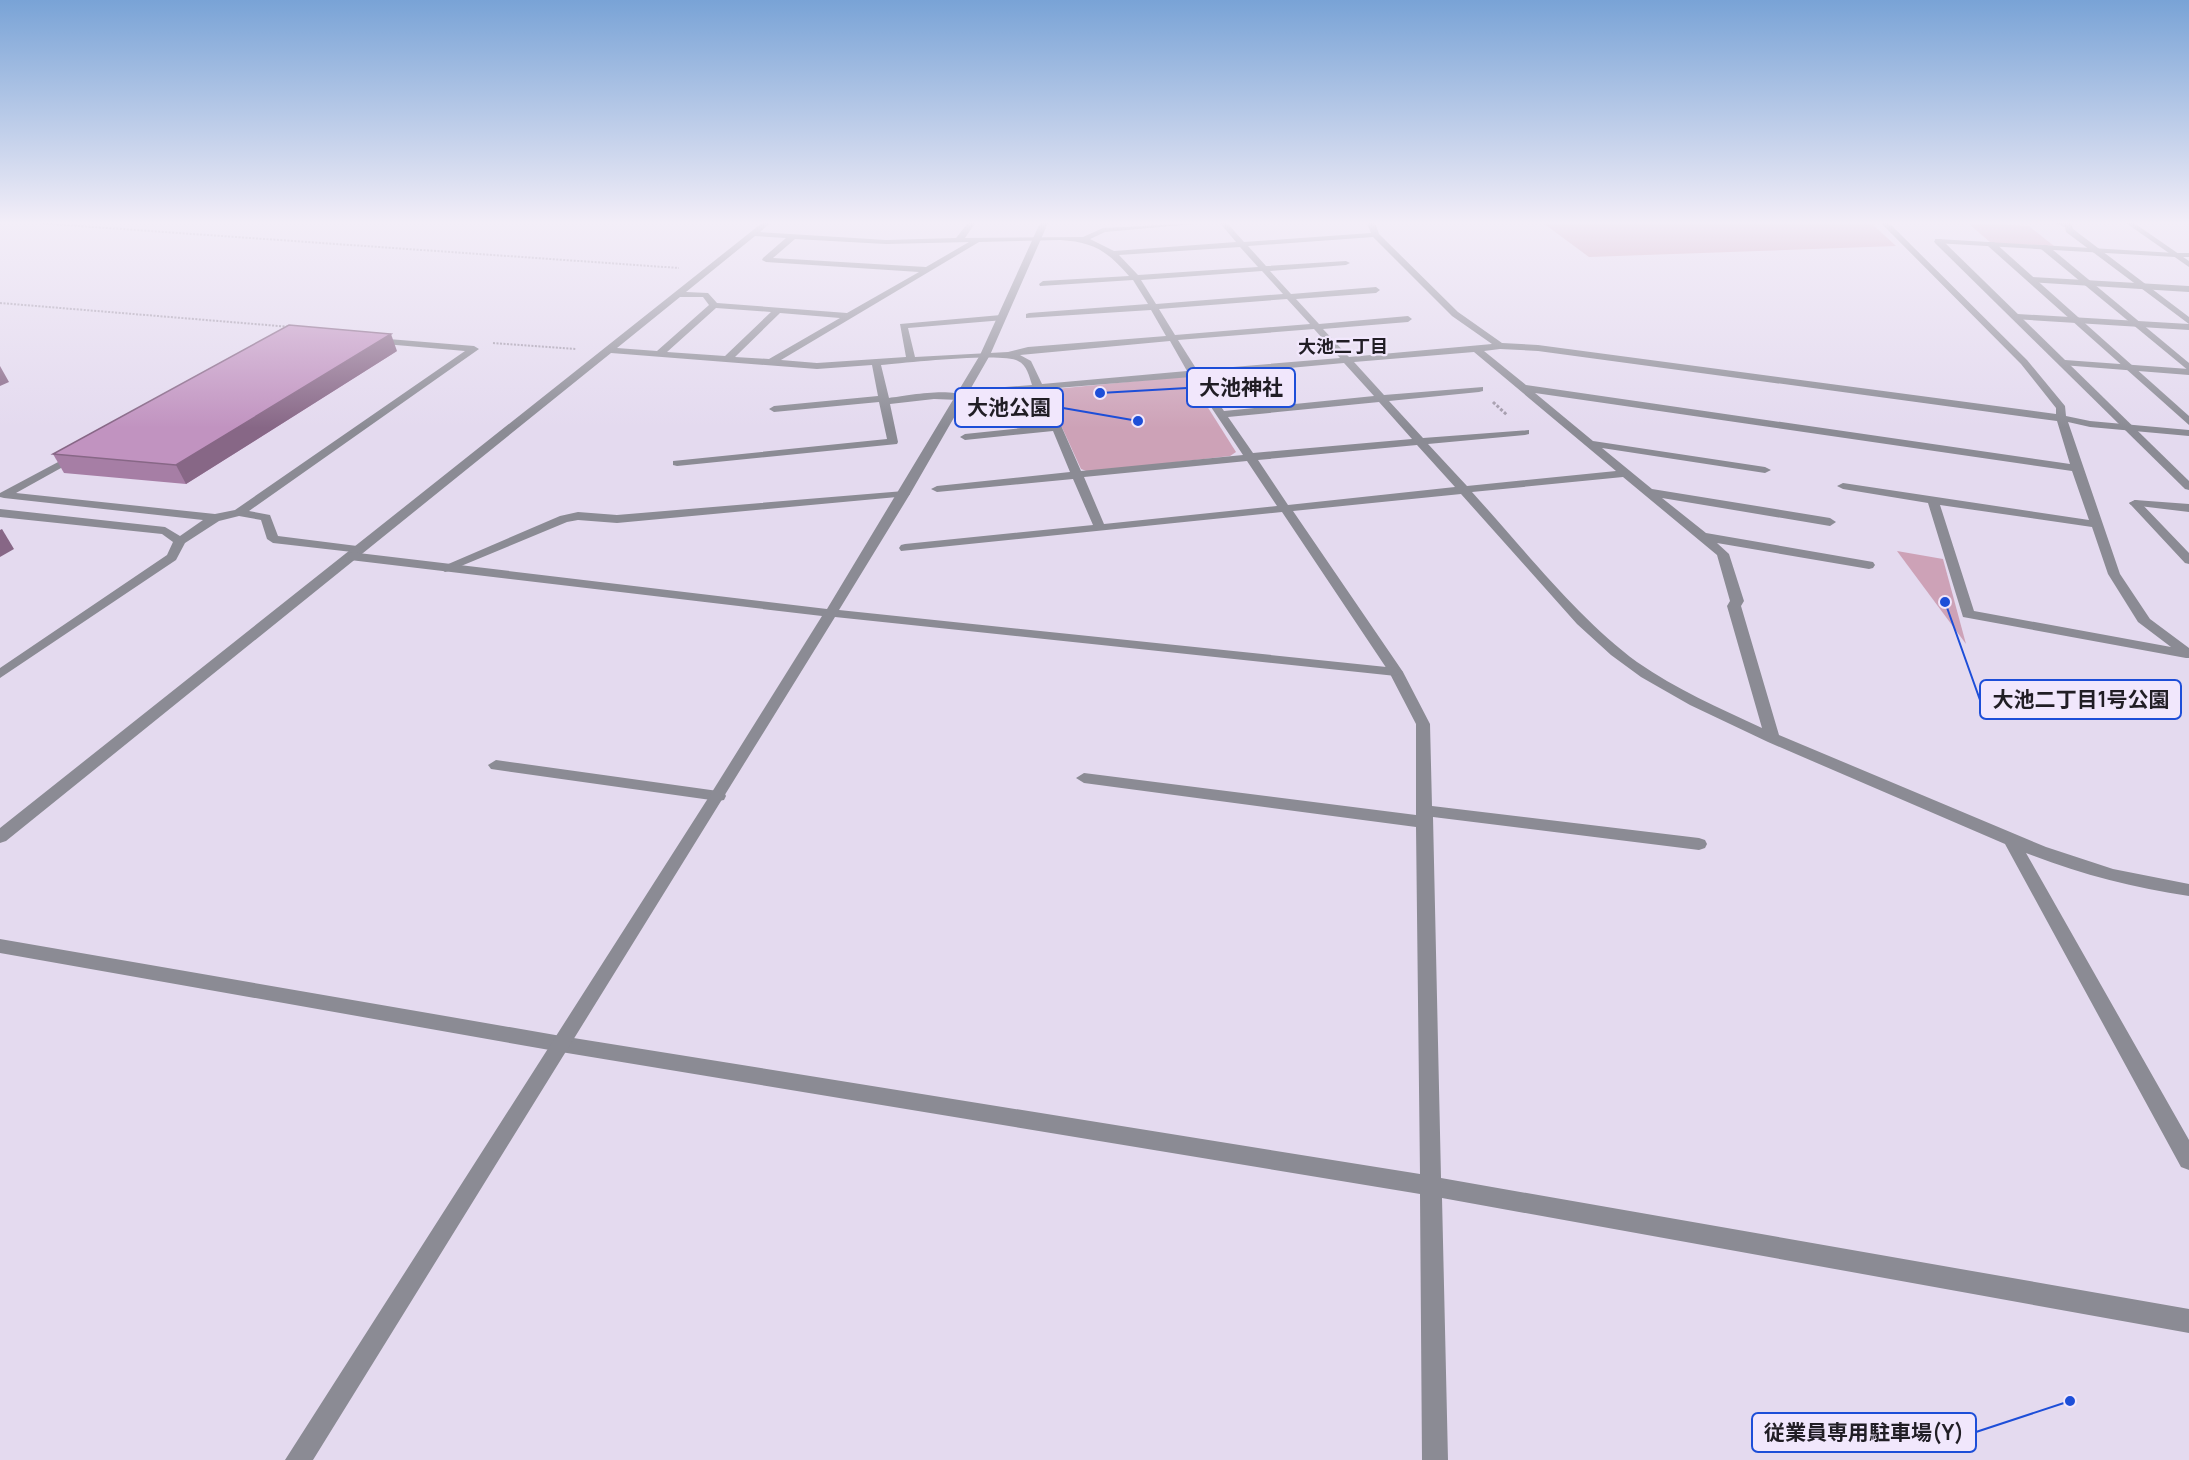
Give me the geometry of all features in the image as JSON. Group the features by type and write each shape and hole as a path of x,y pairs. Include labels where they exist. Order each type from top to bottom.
{"street":[{"path":"0,837 682,291"},
{"path":"770,363 892,291"},
{"path":"298,1460 718,796 904,494 985,355 1013,291"},
{"path":"1144,291 1194,374 1396,672 1423,724 1435,1460"},
{"path":"1285,291 1582,621 1616,653 1675,692 1773,739 2051,857 2154,886 2189,890"},
{"path":"1029,316 1362,291"},
{"path":"1432,291 1455,314 1500,346"},
{"path":"1955,291 2024,362 2061,408 2061,418 2095,524 2114,574 2145,622 2189,655"},
{"path":"1990,291 2189,487"},
{"path":"2043,291 2189,422"},
{"path":"2098,291 2189,370"},
{"path":"2149,291 2189,321"},
{"path":"678,294 705,295 714,305 849,316"},
{"path":"657,354 714,305"},
{"path":"726,360 778,310"},
{"path":"2017,317 2189,327"},
{"path":"910,359 903,326 1001,318"},
{"path":"1009,355 1028,350 1408,319"},
{"path":"0,674 172,556 180,541 215,518 238,512 474,350 367,340"},
{"path":"992,391 1500,346 1538,348 2129,429 2189,433"},
{"path":"1476,349 1723,554 1737,601 1734,606 1773,739"},
{"path":"607,351 817,366 985,355 1009,355 1023,358 1028,363 1100,528"},
{"path":"677,463 893,442 876,362"},
{"path":"2065,363 2189,370"},
{"path":"1524,388 2077,468"},
{"path":"1222,414 1479,389"},
{"path":"774,409 934,396 960,398"},
{"path":"965,437 1056,428"},
{"path":"937,489 1525,432"},
{"path":"1588,442 1765,470"},
{"path":"87,449 4,495 215,518"},
{"path":"905,548 1288,510 1624,473"},
{"path":"1843,486 2095,524"},
{"path":"1648,492 1830,522"},
{"path":"445,568 564,519 578,516 616,519 904,494"},
{"path":"1933,500 1968,614 2189,655"},
{"path":"2189,508 2136,503 2189,560"},
{"path":"238,512 266,518 273,539 445,568 831,613 1396,672"},
{"path":"0,513 165,531 180,541"},
{"path":"1702,536 1869,565"},
{"path":"496,765 718,796"},
{"path":"1084,778 1424,816 1699,843"},
{"path":"2011,840 2189,1160"},
{"path":"0,946 561,1044 1430,1186 2189,1321"}],"path":[{"path":"0,303 297,327"},
{"path":"487,342 607,351"}],"shaded area":[{"path":"1188,376 1236,452 1230,456 1089,472 1081,469 1045,390"},
{"path":"1897,551 1943,559 1966,644"}],"building":[{"path":"289,325 391,334 176,465 53,454"}],"place":[{"name":"大池神社","path":"1100,393"},
{"name":"大池公園","path":"1138,421"},
{"name":"大池二丁目1号公園","path":"1945,602"},
{"name":"従業員専用駐車場(Y)","path":"2070,1401"}],"district":[{"name":"大池二丁目","path":"1343,347"}]}
